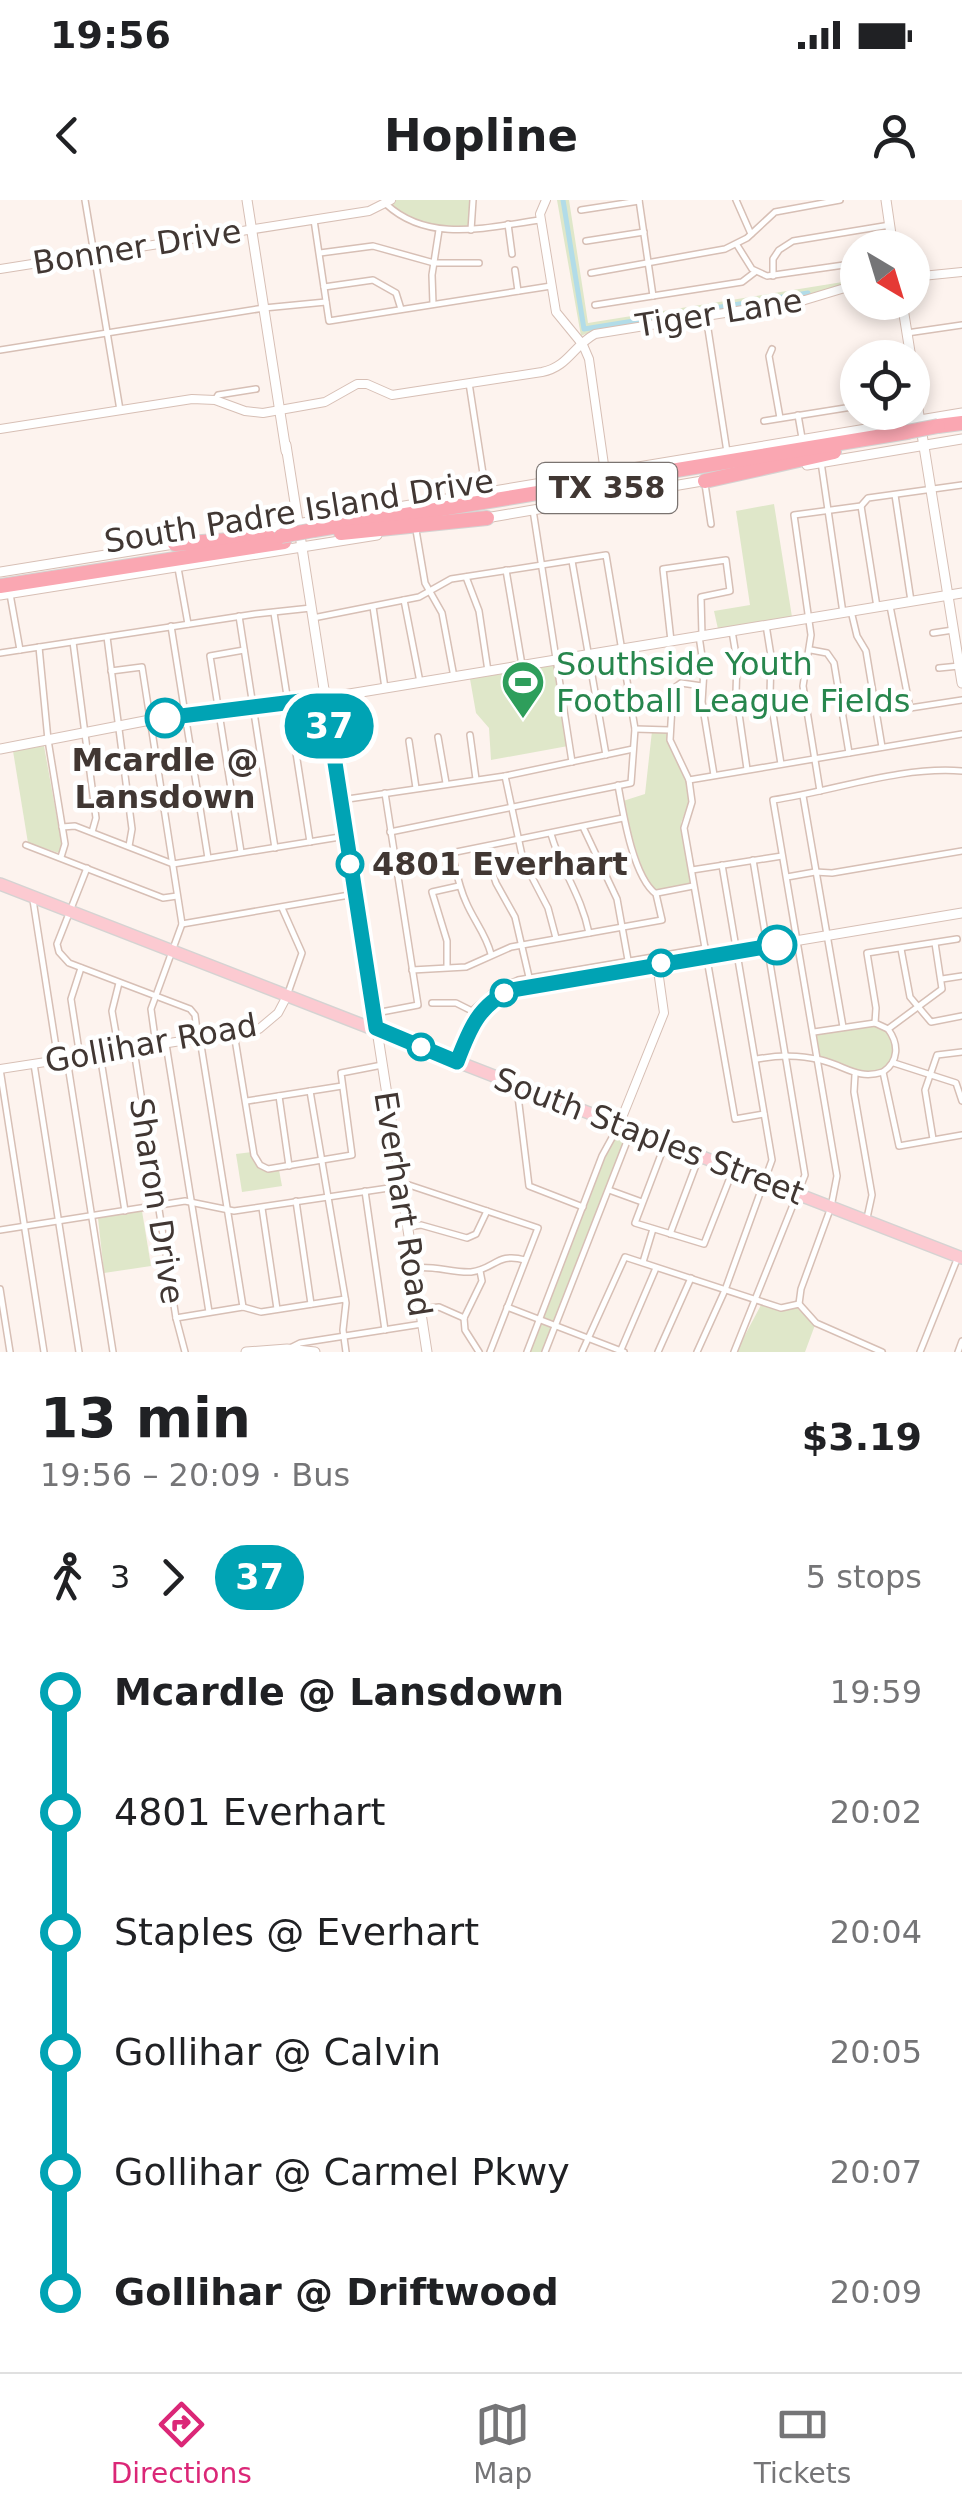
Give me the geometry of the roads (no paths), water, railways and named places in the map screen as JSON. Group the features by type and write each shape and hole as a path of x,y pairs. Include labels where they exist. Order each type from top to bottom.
{"highway":[{"name":"South Padre Island Drive","path":"2,588 281,538 317,540 429,511 810,444 905,435 934,441 962,426"},
{"name":"South Padre Island Drive","path":"317,540 340,533 873,448 905,435"},
{"path":"665,464 810,444"},
{"path":"705,481 873,448"},
{"path":"429,511 553,481"},
{"path":"340,533 486,518"},
{"name":"South Padre Island Drive","path":"2,588 257,546 281,538"},
{"path":"175,544 281,538"},
{"path":"58,586 257,546"}],"main road":[{"path":"247,200 373,1012 369,1026"},
{"path":"886,200 891,230"},
{"path":"905,320 909,340"},
{"path":"934,441 962,413"},
{"path":"2,588 58,586 178,568 281,538 298,522 727,452 810,444 860,430"},
{"path":"892,430 934,441 962,439"},
{"path":"905,435 909,430"},
{"path":"927,430 934,441"},
{"path":"927,430 934,441 930,491 962,684"},
{"path":"346,516 309,526 310,541 416,530 821,462 873,448"},
{"path":"281,538 300,549"},
{"path":"281,538 304,567"},
{"path":"300,549 317,540"},
{"path":"304,567 317,540"},
{"path":"0,572 175,544"},
{"path":"0,749 150,720 325,698 962,593"},
{"name":"South Staples Street","path":"0,884 960,1257"},
{"path":"457,1062 475,1013 530,981 962,913"},
{"name":"Everhart Road","path":"369,1026 382,1064 427,1352"},
{"path":"246,1352 315,1352"}],"street":[{"path":"85,200 120,410"},
{"path":"472,230 473,200"},
{"path":"546,200 540,220 551,286 558,318 581,342 589,359 605,472"},
{"path":"581,210 639,200 653,296"},
{"path":"736,200 751,234"},
{"path":"591,273 717,252 751,234 774,209 840,200"},
{"path":"388,202 416,224 439,230 472,230 540,220"},
{"name":"Bonner Drive","path":"0,269 368,211 388,202"},
{"path":"314,220 329,321 551,286"},
{"path":"508,224 512,254"},
{"path":"774,276 774,260 788,243 890,226"},
{"path":"434,304 439,230"},
{"path":"586,242 644,232"},
{"path":"737,244 755,272 774,276 840,266"},
{"path":"319,253 373,246 434,264 478,263"},
{"path":"515,270 518,291"},
{"path":"595,305 742,282 755,272"},
{"path":"930,275 962,272"},
{"path":"324,287 375,280 396,293 400,309"},
{"name":"Tiger Lane","path":"581,342 594,334 805,300 840,289"},
{"path":"0,350 264,308 326,302"},
{"path":"706,316 727,452"},
{"path":"908,333 962,325"},
{"path":"0,429 192,399 215,400 257,413 329,401 357,384 368,384 392,395 469,384 554,370 566,362 581,342"},
{"path":"772,348 769,356 780,418"},
{"path":"469,384 486,493"},
{"path":"215,400 218,395 256,388"},
{"path":"764,422 840,409"},
{"path":"798,415 810,444"},
{"path":"821,462 847,612 866,651 882,747"},
{"path":"705,481 711,524"},
{"path":"820,791 803,686 811,650 794,516 861,506 868,498 962,486"},
{"path":"895,494 911,601"},
{"path":"861,506 877,607"},
{"path":"534,510 572,762"},
{"path":"416,530 425,583 442,613 454,677"},
{"path":"0,653 239,616 372,606 430,592 443,581 606,555 634,729 631,783 390,832"},
{"path":"671,641 663,569 726,560 730,591 700,597 702,686 714,775"},
{"path":"572,561 606,755"},
{"path":"178,568 188,624"},
{"path":"506,570 522,666"},
{"path":"466,577 479,611 488,671"},
{"path":"2,588 20,650"},
{"path":"404,600 420,682"},
{"path":"890,605 910,708 962,700"},
{"path":"372,606 385,688"},
{"path":"274,613 310,842"},
{"path":"239,616 275,848"},
{"path":"766,625 771,656 770,696 781,764"},
{"path":"171,626 208,858"},
{"path":"933,633 953,630"},
{"path":"732,631 747,770"},
{"path":"107,636 132,829 129,846"},
{"path":"73,642 96,818 92,832"},
{"path":"39,648 64,844 61,856"},
{"path":"241,852 210,656 244,650"},
{"path":"811,650 827,653 834,664 849,753"},
{"path":"938,668 961,666"},
{"path":"111,671 142,667 173,864 182,924 155,994 151,1017 161,1044 209,1312"},
{"path":"702,686 676,685 670,740 689,780 692,802 684,828 735,1119 765,1114"},
{"path":"634,729 669,730"},
{"path":"689,780 962,734"},
{"path":"470,735 476,779"},
{"path":"438,736 446,783"},
{"path":"409,742 416,788"},
{"path":"341,800 505,776 633,749"},
{"path":"882,1352 816,1322 799,1304 800,1289 832,1207 837,1176 773,800 803,796 826,787 962,771"},
{"path":"505,776 522,860 548,908 556,938"},
{"path":"412,970 466,967 523,944 662,920 656,894 648,888 624,818 618,786"},
{"path":"373,1012 418,1005 385,794"},
{"path":"803,796 843,1027"},
{"path":"397,864 624,818"},
{"path":"62,827 70,825 92,832 173,864 346,836"},
{"path":"583,826 610,879 629,965"},
{"path":"551,834 556,855 582,901 589,933"},
{"path":"26,845 163,898 177,896"},
{"path":"484,848 496,884 515,918 530,981"},
{"path":"786,877 962,852"},
{"path":"452,854 459,886 467,906 485,931 491,954"},
{"path":"691,870 782,856"},
{"path":"734,1352 805,1176 753,860"},
{"path":"697,1352 725,1290 772,1160 722,865"},
{"path":"87,868 58,944 63,958 82,968 193,1011 243,1307"},
{"path":"447,966 446,941 432,892 459,886"},
{"path":"656,894 693,886"},
{"path":"182,924 355,894"},
{"path":"32,897 92,1216 113,1352"},
{"path":"282,908 302,953 287,996"},
{"path":"875,1023 866,953 957,939"},
{"path":"888,1029 942,989 934,944"},
{"path":"901,949 907,990 931,1022 962,1016"},
{"path":"546,1352 609,1190 626,1128 624,1111 664,1013 652,962"},
{"path":"80,1056 72,999 82,968"},
{"path":"942,979 962,976"},
{"path":"118,983 112,1011 119,1050"},
{"name":"Gollihar Road","path":"0,1069 266,1026 287,996"},
{"path":"432,1003 454,1003 475,1013"},
{"path":"756,1059 785,1054 818,1059 855,1076 883,1072 894,1062 896,1045 888,1029 875,1023 813,1032"},
{"path":"234,1033 254,1156 260,1166 268,1169 352,1155 341,1073 382,1064"},
{"name":"Sharon Drive","path":"134,1048 176,1318 185,1352"},
{"path":"933,1140 925,1090 929,1074 936,1055 962,1052"},
{"path":"100,1054 124,1211"},
{"path":"894,1062 956,1083 962,1101"},
{"path":"34,1064 79,1352"},
{"path":"0,1069 44,1352"},
{"path":"883,1072 899,1146 962,1135"},
{"path":"855,1076 854,1092 872,1194 866,1220"},
{"path":"246,1101 342,1086"},
{"path":"518,1086 532,1188 583,1207"},
{"path":"310,1091 346,1298 346,1352"},
{"path":"279,1096 289,1166"},
{"path":"527,1352 602,1156 626,1128"},
{"path":"665,1143 634,1223 704,1244 733,1170"},
{"path":"670,1234 699,1156"},
{"path":"0,1230 192,1202 228,1211 409,1184 538,1228 490,1352"},
{"path":"609,1190 642,1202"},
{"path":"364,1191 385,1330"},
{"path":"296,1201 312,1304"},
{"path":"262,1207 277,1309"},
{"path":"407,1227 421,1225 467,1238 476,1234 487,1211"},
{"path":"643,1262 654,1229"},
{"path":"413,1268 432,1266 469,1272 511,1256 525,1260"},
{"path":"582,1352 624,1257 782,1308 799,1304"},
{"path":"920,1352 960,1257"},
{"path":"507,1308 621,1352 656,1268"},
{"path":"478,1352 465,1330 464,1318 482,1281 480,1270"},
{"path":"658,1352 691,1278"},
{"path":"0,1289 10,1352"},
{"path":"176,1318 243,1307 260,1312 346,1298"},
{"path":"420,1308 439,1307 464,1318"},
{"path":"287,1350 300,1343 422,1324"},
{"path":"958,1352 962,1341"}],"waterway":[{"path":"563,200 584,329 808,293"}],"place":[{"name":"Mcardle @ Lansdown","path":"165,718"},
{"name":"Southside Youth Football League Fields","path":"523,720"},
{"name":"4801 Everhart","path":"350,864"}]}
